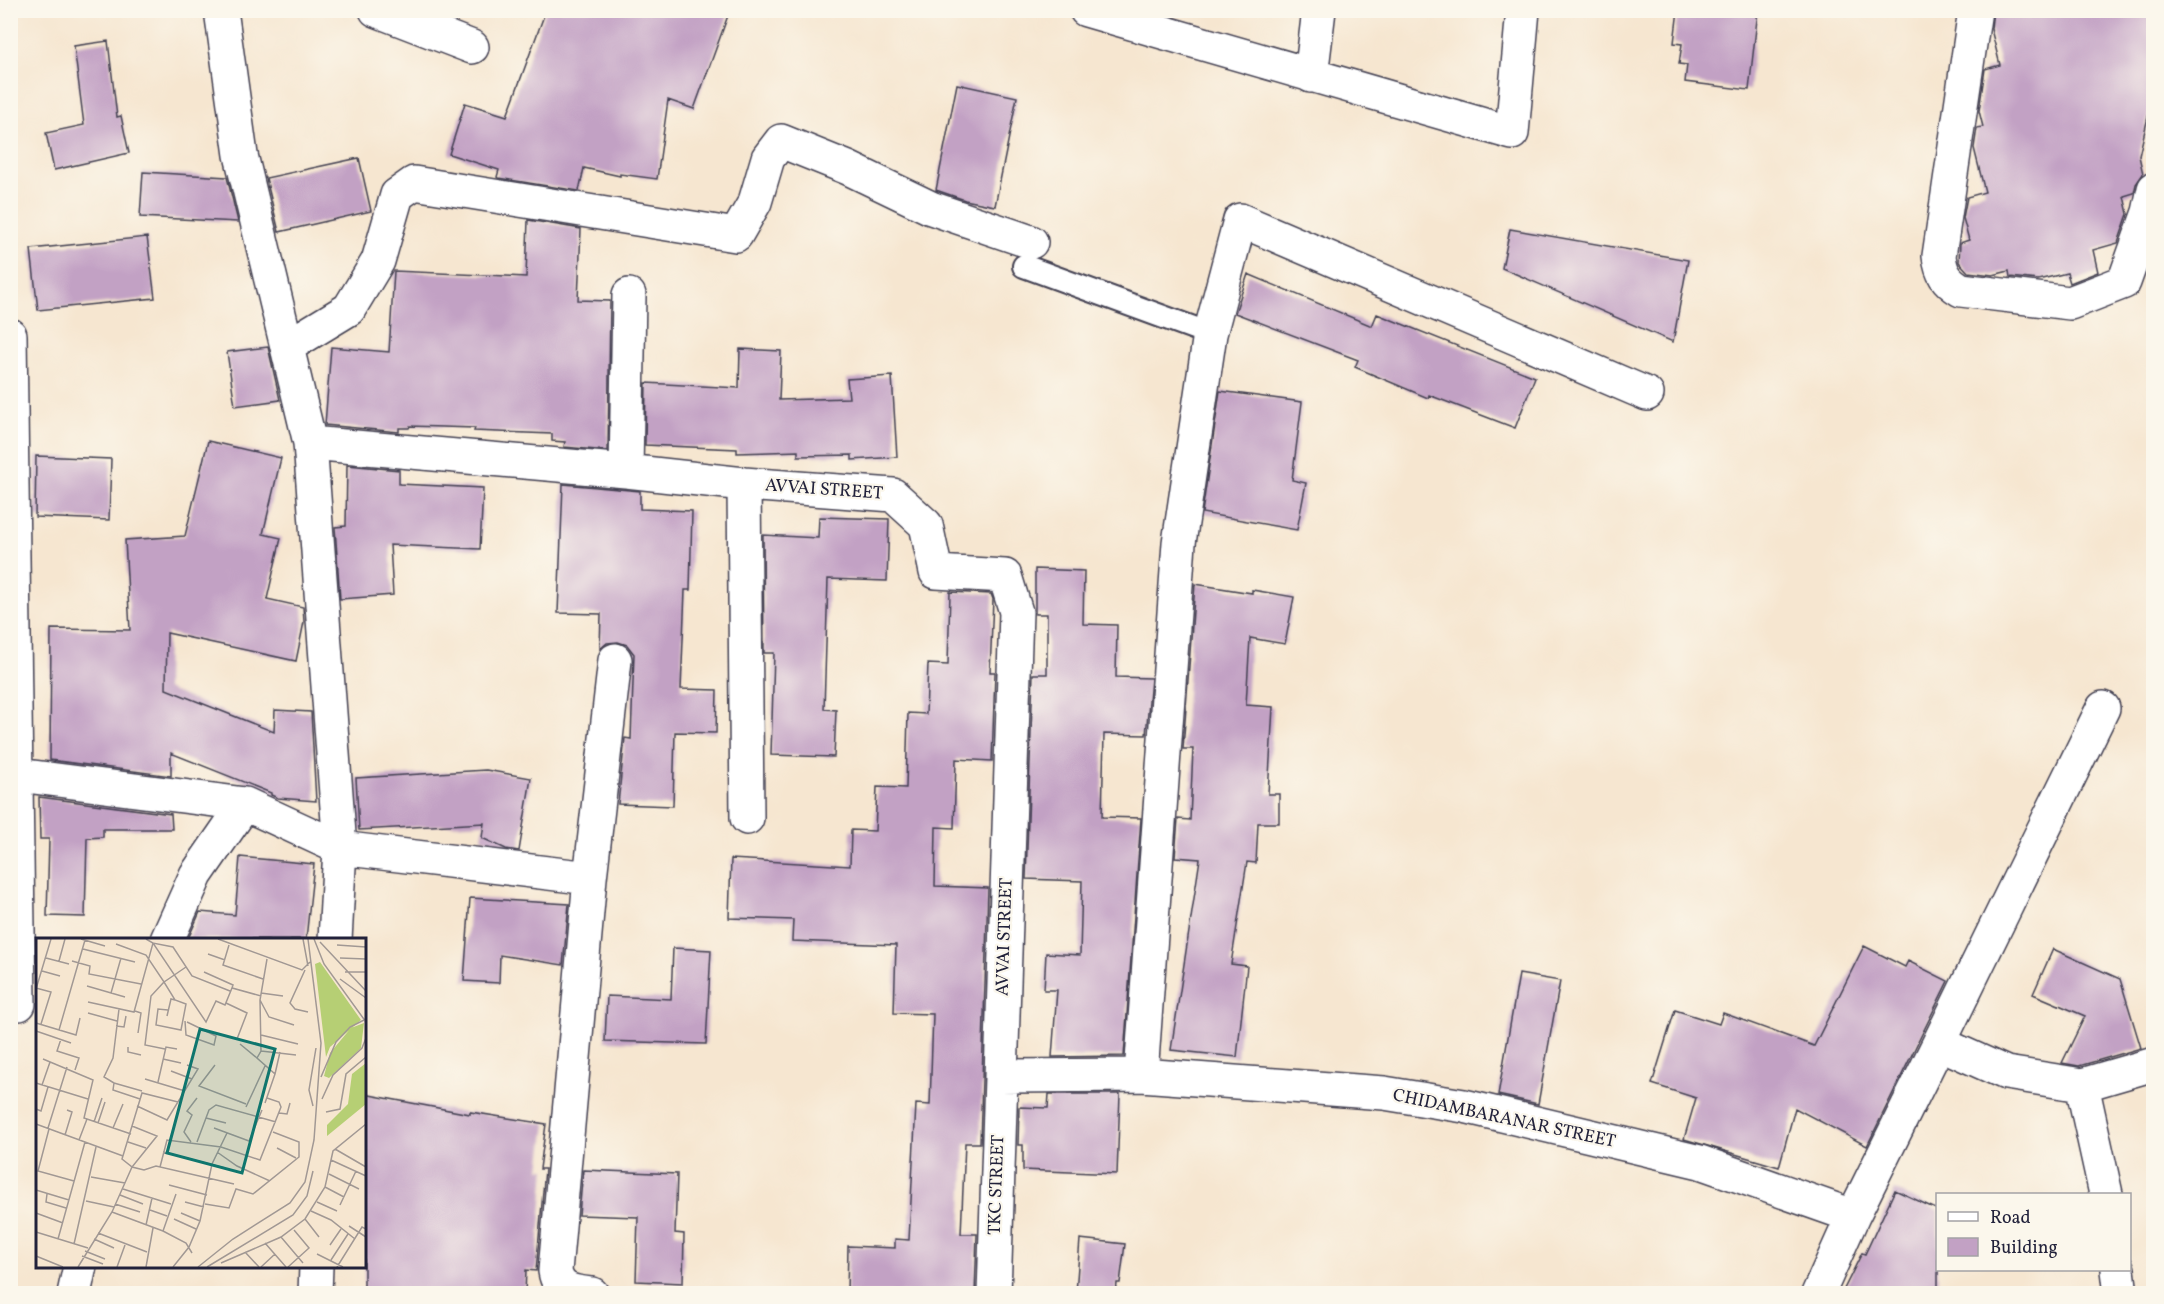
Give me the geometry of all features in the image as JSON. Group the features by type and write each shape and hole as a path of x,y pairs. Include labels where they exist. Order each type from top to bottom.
{"street":[{"path":"221,10 241,155 310,443 340,848 335,938"},
{"path":"376,10 471,47"},
{"path":"1311,76 1319,10"},
{"path":"1089,11 1512,132 1522,10"},
{"path":"1975,10 1939,256 1940,268 1948,282 1961,290 2070,303 2124,282 2149,212 2154,189"},
{"path":"288,346 349,309 378,261 397,195 414,183 736,235 755,202 768,158 781,141 848,168 1027,254"},
{"path":"1141,1075 1179,543 1210,334 1240,220 1647,394"},
{"path":"626,471 630,295"},
{"path":"10,335 13,773 19,1004"},
{"name":"AVVAI STREET","path":"310,443 626,471 744,484 893,495 926,525 936,572 1005,576 1016,612 1001,1076"},
{"path":"744,484 747,818"},
{"path":"591,1293 570,1291 561,1286 556,1279 555,1270 590,878 615,660"},
{"path":"1818,1293 1853,1216 2103,708"},
{"path":"13,773 245,804 340,848 590,878"},
{"path":"167,938 196,875 245,804"},
{"path":"1939,1043 2006,1074 2082,1085 2154,1064"},
{"name":"CHIDAMBARANAR STREET","path":"1001,1076 1141,1075 1384,1094 1464,1106 1700,1162 1853,1216"},
{"name":"TKC STREET","path":"994,1293 1001,1076"},
{"path":"2082,1085 2106,1193"},
{"path":"74,1293 80,1268"},
{"path":"315,1293 316,1268"},
{"path":"2118,1271 2121,1293"}],"lane":[{"path":"1027,254 1210,334"}],"building":[{"path":"546,10 730,10 694,109 668,100 657,179 620,174 620,176 584,168 579,191 498,178 499,170 449,154 465,103 507,116"},
{"path":"1678,10 1758,10 1749,90 1685,82 1687,65 1679,64 1682,44 1674,43"},
{"path":"1993,10 2154,10 2154,91 2139,156 2143,174 2136,184 2134,193 2124,196 2128,214 2118,243 2093,250 2098,272 2070,283 2067,273 2038,280 2010,277 2009,271 1993,275 1968,272 1959,262 1960,243 1969,240 1963,218 1967,197 1985,192 1974,148 1977,128 1983,127 1979,111 1985,69 2000,65 1991,29"},
{"path":"108,41 117,117 121,116 129,153 54,170 46,133 84,125 74,46"},
{"path":"957,84 1017,97 995,206 965,200 936,190"},
{"path":"359,158 371,211 279,232 266,178"},
{"path":"143,172 227,177 238,222 140,217"},
{"path":"528,220 581,229 578,300 610,301 608,451 564,447 565,442 552,441 552,434 410,426 399,428 399,432 325,425 331,347 389,352 394,271 526,277"},
{"path":"1510,229 1688,260 1673,342 1502,268"},
{"path":"147,237 155,298 38,310 31,249"},
{"path":"1248,274 1372,326 1377,314 1535,377 1515,428 1429,395 1428,398 1355,367 1358,360 1235,313"},
{"path":"268,347 280,400 235,406 227,352"},
{"path":"740,349 781,351 779,400 849,398 847,379 892,376 897,457 852,460 852,455 798,456 798,451 737,453 737,449 645,445 646,383 739,388"},
{"path":"1220,391 1302,402 1292,480 1306,483 1297,530 1202,513"},
{"path":"208,441 281,458 263,534 281,538 267,599 303,607 304,622 296,661 167,633 166,689 274,732 275,710 311,712 316,801 278,798 271,793 171,753 171,776 50,760 51,629 130,630 125,540 185,536"},
{"path":"36,456 111,459 109,520 35,517"},
{"path":"347,465 399,470 399,484 483,488 480,549 390,545 393,595 340,599 335,527 346,526"},
{"path":"563,484 640,491 640,509 692,511 690,590 685,590 681,689 717,690 716,733 675,732 673,806 618,804 625,738 631,739 634,654 627,645 618,642 607,643 600,649 601,614 558,613"},
{"path":"819,517 889,519 887,581 828,579 824,709 836,710 834,757 771,755 774,653 764,653 763,535 818,538"},
{"path":"1035,569 1084,571 1083,624 1117,625 1116,677 1151,678 1146,735 1104,734 1102,817 1141,818 1124,1056 1052,1057 1057,990 1044,990 1046,953 1080,955 1082,881 1026,879 1033,674 1047,674 1047,614 1035,614"},
{"path":"1195,584 1294,597 1285,644 1250,638 1246,705 1273,707 1268,794 1279,794 1279,823 1258,823 1256,863 1247,862 1231,964 1247,966 1237,1057 1171,1050 1200,859 1175,857 1178,819 1190,820 1193,749 1183,749"},
{"path":"950,592 991,594 993,599 990,672 995,672 992,761 956,759 954,828 936,827 935,886 988,888 980,1143 965,1143 961,1234 977,1234 975,1293 847,1293 848,1246 895,1248 895,1239 909,1240 916,1104 930,1105 933,1014 894,1013 896,945 792,941 793,920 729,918 731,859 850,866 851,830 875,831 877,787 906,788 908,713 926,714 928,664 948,665"},
{"path":"486,770 531,778 519,851 506,849 482,838 484,823 359,830 356,778"},
{"path":"39,797 171,814 172,829 103,829 103,837 87,838 85,917 47,916 49,839 40,839"},
{"path":"240,857 314,864 306,938 188,938 200,912 235,915"},
{"path":"470,898 569,904 563,965 500,955 499,983 464,981"},
{"path":"1864,946 1905,967 1908,961 1948,981 1867,1146 1795,1108 1779,1167 1684,1139 1696,1098 1652,1084 1675,1010 1719,1024 1723,1013 1814,1046"},
{"path":"673,948 711,950 706,1044 605,1041 607,996 671,999"},
{"path":"2053,949 2120,979 2141,1048 2079,1066 2062,1063 2085,1016 2033,994"},
{"path":"1519,974 1560,981 1538,1104 1498,1095"},
{"path":"366,1094 470,1114 470,1112 546,1124 540,1169 545,1169 536,1271 526,1270 525,1293 364,1293"},
{"path":"1049,1094 1120,1094 1117,1174 1023,1170 1023,1145 1018,1145 1019,1107 1048,1108"},
{"path":"583,1170 677,1174 675,1233 684,1234 683,1283 636,1281 638,1217 579,1215"},
{"path":"1895,1190 1936,1209 1938,1293 1842,1293 1862,1253 1865,1254"},
{"path":"1080,1239 1125,1244 1120,1283 1117,1283 1116,1293 1076,1293"}]}
